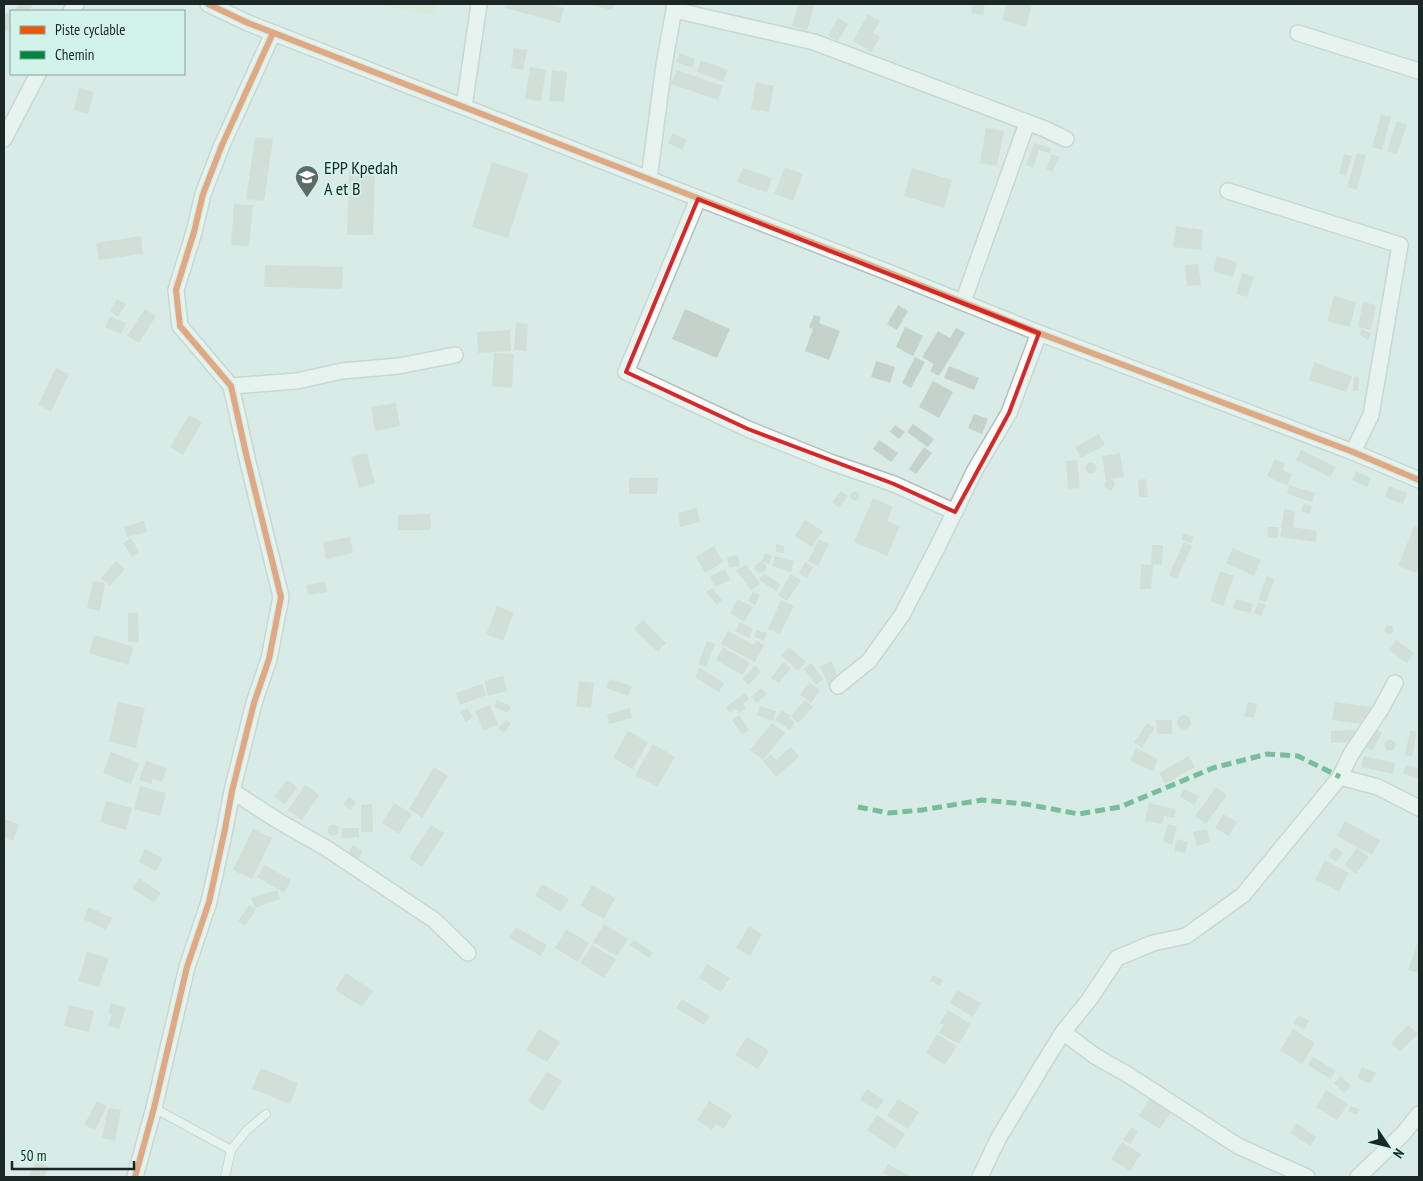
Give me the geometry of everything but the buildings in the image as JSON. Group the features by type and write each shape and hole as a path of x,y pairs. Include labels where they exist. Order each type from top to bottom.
{"street":[{"path":"208,4 273,33 1040,333 1353,452 1419,480"},
{"path":"464,107 479,4"},
{"path":"649,179 664,65 674,7 814,42 1066,139"},
{"path":"134,1177 154,1108 187,967 209,902 226,829 232,791 254,703 269,658 281,597 247,458 232,386 180,326 176,290 194,232 203,194 222,145 273,33"},
{"path":"1298,33 1419,71"},
{"path":"4,139 37,75"},
{"path":"963,302 1027,123"},
{"path":"1228,191 1400,245 1371,415 1353,452"},
{"path":"698,200 626,372 748,429 830,462 894,484 955,512"},
{"path":"838,686 869,661 902,615 955,512 974,470 1009,413 1040,333"},
{"path":"232,386 297,381 342,371 399,366 455,356"},
{"path":"980,1177 998,1139 1063,1032 1089,1000 1117,958 1153,943 1186,936 1243,895 1340,777 1351,754 1381,709 1395,683"},
{"path":"1340,777 1378,787 1419,808"},
{"path":"232,791 280,822 326,848 434,920 468,953"},
{"path":"1063,1032 1095,1056 1130,1076 1238,1146 1307,1177"},
{"path":"1358,1177 1402,1134 1419,1114"}],"lane":[{"path":"154,1108 232,1150"},
{"path":"225,1177 232,1150 247,1130 266,1114"}],"highlighted area":[{"path":"698,199 1039,333 1009,413 955,512 894,484 748,429 626,372"}],"green space":[{"path":"373,4 437,4 435,15"}],"marked path":[{"path":"858,807 889,813 922,810 982,800 1025,804 1079,814 1120,807 1213,768 1267,754 1298,756 1340,777"}],"cycle path":[{"path":"208,4 248,23 885,271 1039,333 1353,452 1419,480"},
{"path":"135,1177 154,1108 187,967 209,902 232,791 254,703 269,659 281,597 231,386 180,326 176,290 194,232 203,194 222,145 273,33"}],"place":[{"name":"EPP Kpedah A et B","path":"307,198"}]}
